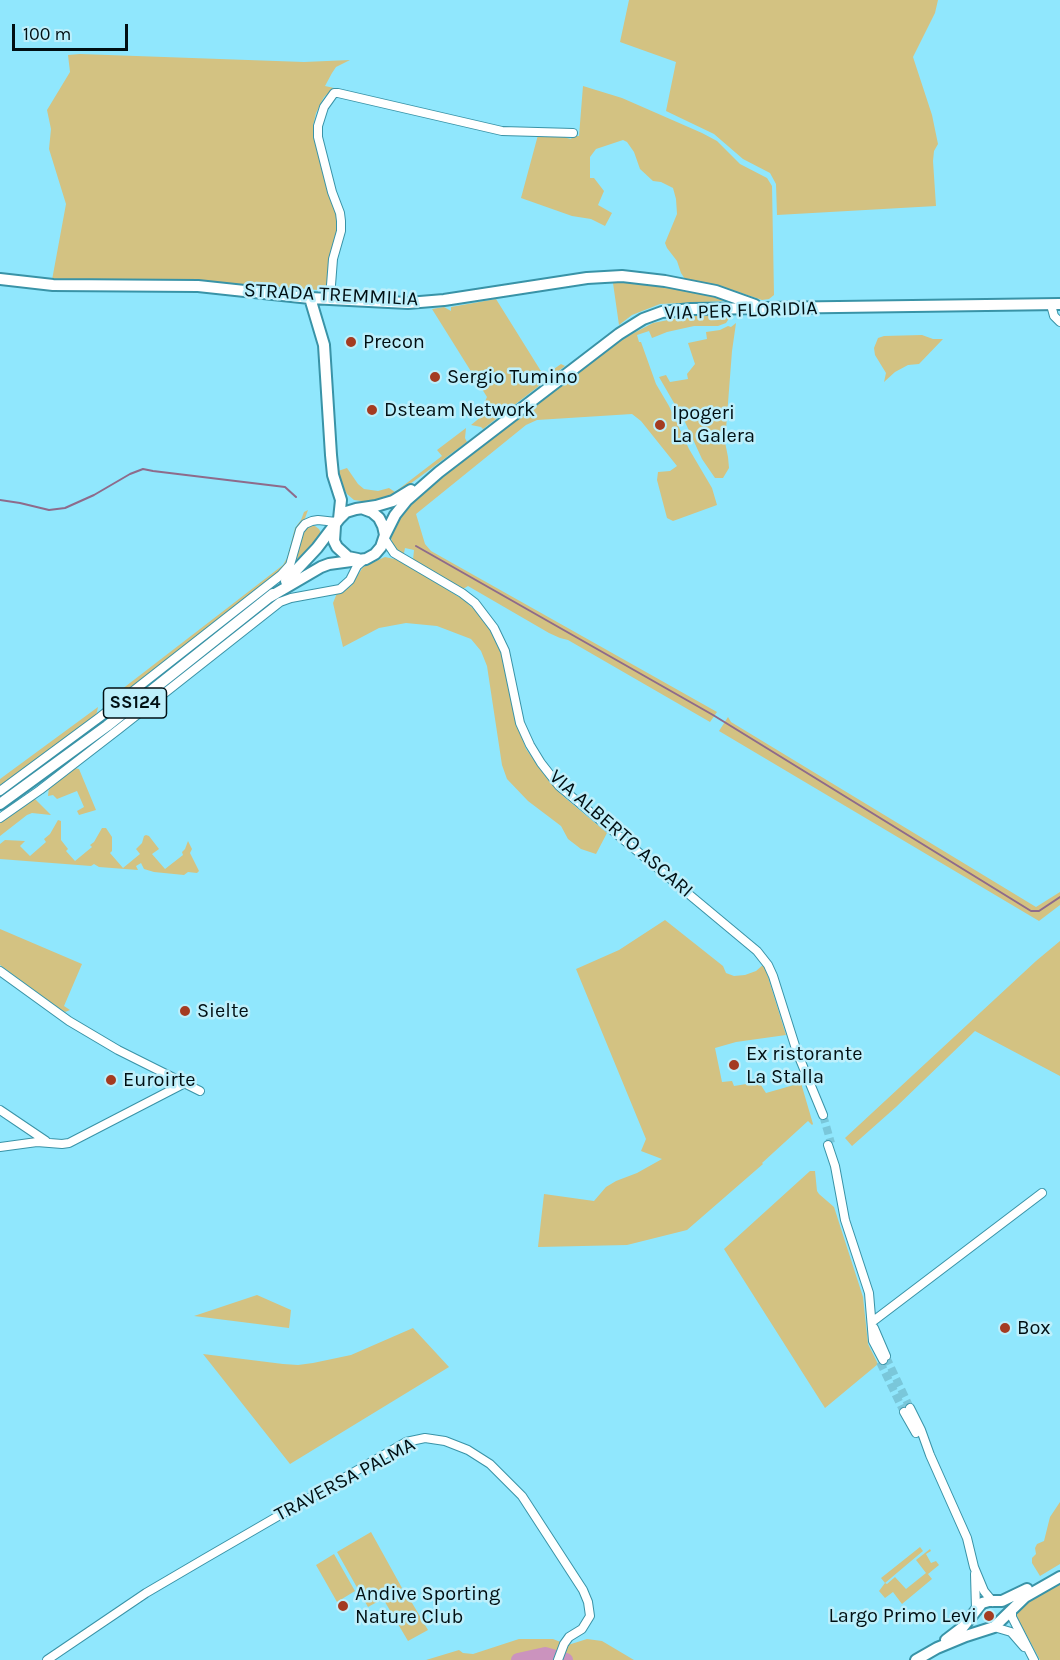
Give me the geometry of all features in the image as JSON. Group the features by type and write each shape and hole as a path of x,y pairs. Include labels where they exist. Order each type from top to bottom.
{"main road":[{"name":"STRADA TREMMILIA","path":"0,279 53,285 198,286 310,298 408,303 444,300 587,278 622,276 665,281 716,291 764,308"},
{"path":"310,298 324,345 333,475 341,500 333,533 334,540 344,558"},
{"name":"VIA PER FLORIDIA","path":"439,472 619,334 643,319 662,312 677,309 1055,305"},
{"path":"268,598 308,559 346,512 393,501 439,472"},
{"path":"268,598 313,570 344,558 367,558 381,547 390,522 402,507 439,472"},
{"path":"338,490 349,503 359,509 372,512 379,518 384,536"},
{"name":"SS124","path":"0,804 107,726 268,598"},
{"path":"916,1660 966,1636 1001,1614 1010,1598 1060,1570"},
{"path":"976,1610 975,1618 983,1627 1025,1597 1060,1577"},
{"path":"937,1648 963,1627 981,1603 1001,1614"}],"street":[{"path":"330,298 333,259 341,231 341,221 318,137 318,126 324,107 334,93 502,131 573,133"},
{"path":"1055,305 1054,316 1060,322"},
{"path":"0,791 91,724 281,575 291,565 300,530 305,524 318,520 337,522"},
{"path":"384,536 394,553"},
{"path":"0,818 75,763 280,602 340,589 350,580 357,566 367,558 385,552 394,553"},
{"name":"VIA ALBERTO ASCARI","path":"394,553 468,598 482,611 494,628 505,651 520,723 541,763 559,786 758,951 773,976 821,1116"},
{"path":"344,558 350,580"},
{"path":"0,971 69,1021 118,1050 200,1091"},
{"path":"0,1147 47,1142 69,1143 185,1083"},
{"path":"0,1110 47,1142"},
{"path":"830,1144 841,1177 845,1220 869,1293 876,1339 885,1359"},
{"path":"872,1322 1042,1193"},
{"path":"908,1409 967,1538 974,1567 984,1592 1025,1640 1032,1656"},
{"name":"TRAVERSA PALMA","path":"47,1660 146,1593 406,1442 425,1437 468,1449 490,1464 522,1496 583,1590 590,1616 582,1629 564,1644 558,1660"},
{"path":"974,1567 976,1610"},
{"path":"1001,1614 1011,1632 1032,1656"}],"shaded area":[{"path":"629,0 938,0 935,13 913,57 932,115 938,144 934,151 933,161 936,206 777,215 776,184 770,173 743,159 714,134 666,111 676,62 620,42"},
{"path":"68,55 304,62 350,60 336,67 332,73 325,86 334,88 324,97 316,113 313,126 313,135 337,215 338,227 326,288 318,290 228,283 52,280 66,204 49,149 51,129 47,110 70,72"},
{"path":"583,86 622,98 702,133 717,141 740,164 767,178 772,186 774,295 762,300 718,285 685,279 665,243 677,214 673,188 653,181 640,169 634,152 623,140 596,149 590,157 590,178 594,178 604,191 598,205 612,213 605,226 591,219 572,216 521,198 538,135 565,136 571,139 573,136 579,136"},
{"path":"613,283 637,283 725,298 726,301 660,304 632,315 619,325"},
{"path":"496,299 544,376 561,364 565,366 483,429 471,425 482,416 481,410 487,397 432,309 444,307 451,311 451,307"},
{"path":"705,315 730,317 726,323 718,326 694,326 652,338 649,331 637,335 656,384 712,488 717,505 673,521 667,518 657,480 658,472 670,471 677,466 641,421 632,414 537,420 526,425 416,514 425,544 431,551 717,712 710,722 568,640 549,633 468,586 463,589 413,560 414,550 405,548 402,554 393,546 391,538 392,526 410,501 616,344 653,323"},
{"path":"736,323 725,442 729,468 723,478 715,478 702,459 685,422 659,377 666,375 670,382 688,379 687,374 695,364 688,343 707,339 706,332 731,327"},
{"path":"922,335 933,339 943,339 919,364 908,365 895,372 884,382 886,373 875,355 874,348 878,338"},
{"path":"466,428 467,442 391,498 369,502 354,500 347,494 340,481 338,471 347,468 364,489 378,491 389,488 395,492 442,456 437,450"},
{"path":"308,510 293,551 279,572 109,704 104,703 283,565 295,528 304,512"},
{"path":"309,526 319,529 320,538 293,569 302,533"},
{"path":"385,557 399,560 464,600 478,613 490,630 501,653 517,724 526,749 563,796 607,833 596,854 581,849 568,839 561,826 528,801 507,779 502,765 487,666 481,651 471,639 437,626 406,623 379,628 343,647 333,603 337,593 351,586 363,567"},
{"path":"98,707 96,716 0,786 0,779"},
{"path":"728,717 731,722 1036,907 1060,892 1060,905 1039,921 719,731"},
{"path":"74,768 79,769 96,810 79,815 77,811 84,807 77,791 57,799 53,795 48,796 49,787"},
{"path":"34,798 51,815 32,813 27,815 0,836 0,822"},
{"path":"58,820 61,821 61,840 68,849 66,851 75,861 92,847 90,845 102,828 106,828 112,837 110,853 123,868 140,854 136,849 146,835 159,849 152,854 165,869 183,855 182,852 188,841 192,849 190,853 199,871 197,873 188,872 184,875 154,872 144,869 141,863 136,866 138,870 99,867 94,864 91,866 0,859 0,844 5,840 25,841 20,846 30,856 46,842 44,839 50,834"},
{"path":"665,920 723,966 726,973 734,976 745,975 756,971 764,964 786,1035 736,1042 715,1048 722,1082 732,1081 734,1086 759,1082 766,1093 801,1083 813,1124 808,1121 763,1164 687,1230 627,1245 538,1247 544,1194 594,1201 606,1187 662,1159 641,1151 646,1139 576,969 619,950"},
{"path":"0,929 82,964 64,1006 70,1010 65,1012 0,965"},
{"path":"1060,941 1060,1076 975,1031 852,1146 845,1138"},
{"path":"810,1171 815,1171 819,1194 834,1207 863,1297 868,1344 878,1364 825,1408 724,1249"},
{"path":"257,1295 291,1310 289,1328 194,1316"},
{"path":"413,1328 449,1367 290,1464 203,1354 298,1365 351,1355"},
{"path":"1060,1502 1060,1564 1040,1576 1032,1563 1032,1558 1036,1554 1037,1544 1044,1541 1050,1517"},
{"path":"371,1532 402,1588 368,1607 337,1552"},
{"path":"920,1547 923,1551 885,1583 881,1578"},
{"path":"930,1549 931,1551 926,1554 931,1563 936,1561 939,1565 928,1574 932,1579 902,1604 893,1592 885,1598 879,1591 885,1583 887,1584 895,1577 906,1589 926,1573 916,1560"},
{"path":"334,1554 355,1591 337,1602 316,1565"},
{"path":"1060,1581 1060,1660 1040,1660 1016,1612 1021,1604"},
{"path":"405,1591 428,1630 408,1641 385,1602"},
{"path":"519,1639 553,1639 568,1645 587,1639 602,1641 634,1660 426,1660 459,1650 473,1654"}],"waterway":[{"path":"0,500 49,510 65,508 143,469 285,487 296,497"},
{"path":"416,546 713,715 1031,911 1039,911 1060,897"},
{"path":"518,1660 545,1654 566,1660"}],"tunnel":[{"path":"823,1115 831,1143"},
{"path":"886,1357 910,1408"},
{"path":"880,1362 904,1412"}],"place":[{"name":"Precon","path":"351,342"},
{"name":"Sergio Tumino","path":"435,377"},
{"name":"Dsteam Network","path":"372,410"},
{"name":"Ipogeri La Galera","path":"660,425"},
{"name":"Sielte","path":"185,1011"},
{"name":"Ex ristorante La Stalla","path":"734,1065"},
{"name":"Euroirte","path":"111,1080"},
{"name":"Box","path":"1005,1328"},
{"name":"Andive Sporting Nature Club","path":"343,1606"},
{"name":"Largo Primo Levi","path":"989,1616"}]}
